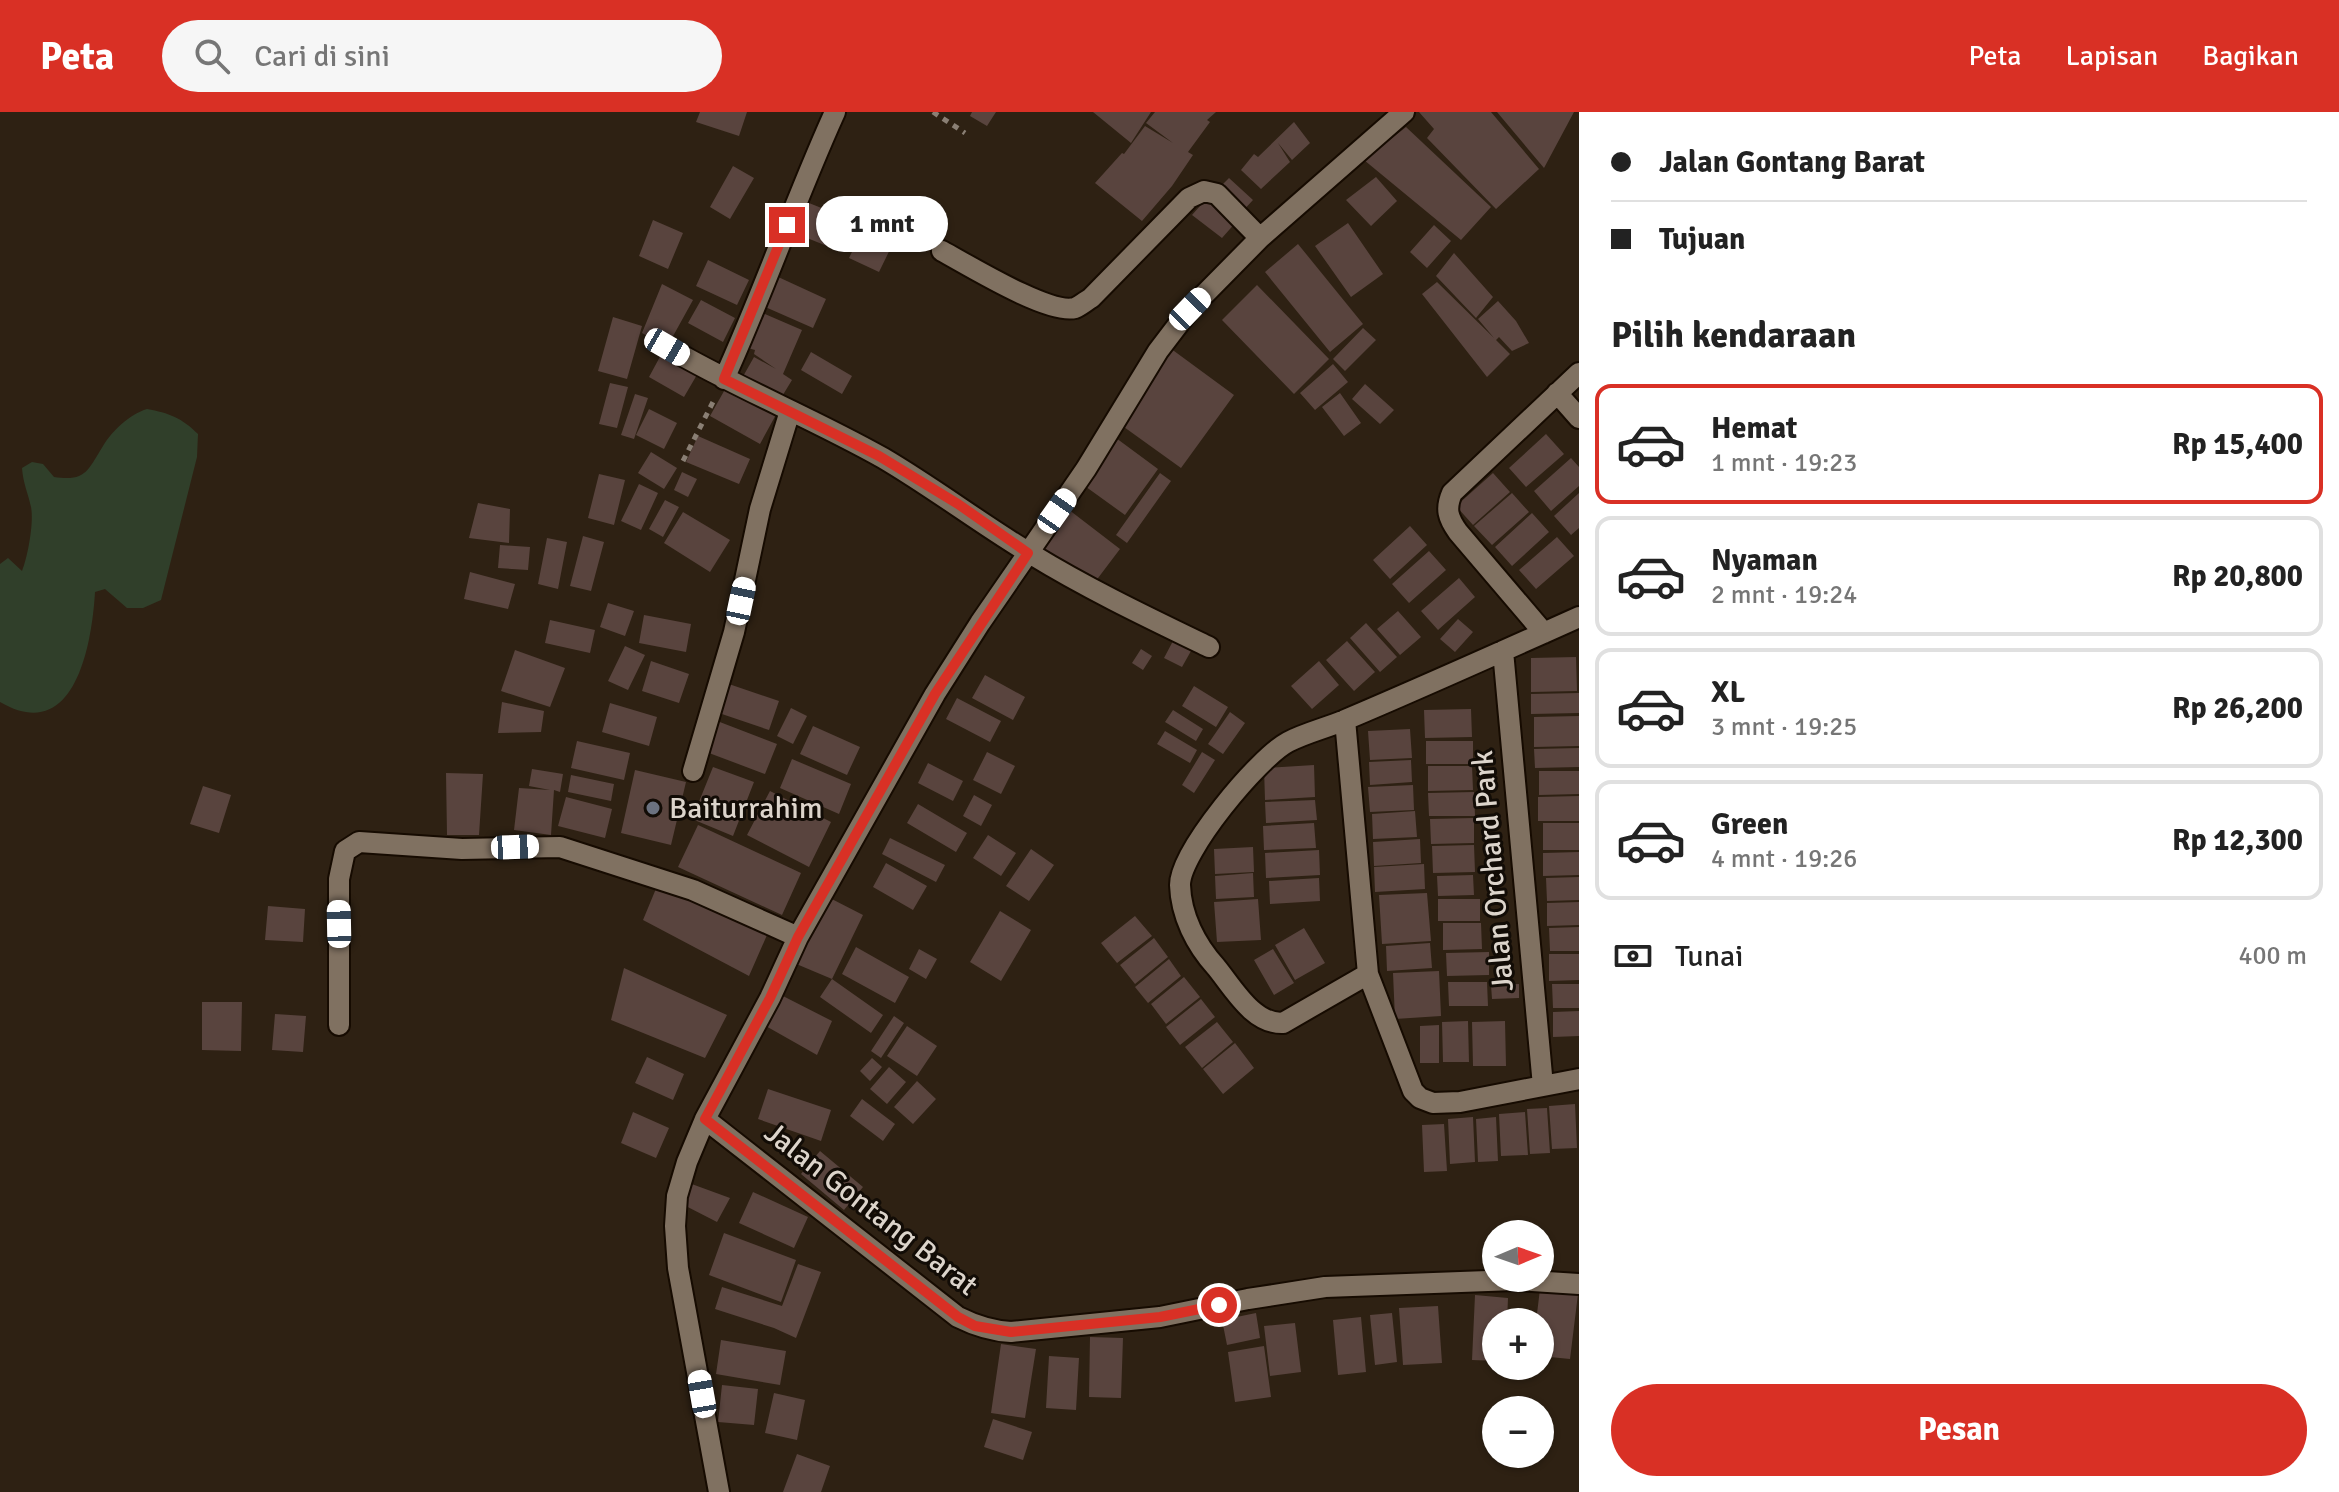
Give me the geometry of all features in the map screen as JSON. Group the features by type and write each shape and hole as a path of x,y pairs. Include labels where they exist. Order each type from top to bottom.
{"street":[{"path":"724,379 835,112"},
{"path":"719,1492 678,1268 675,1226 677,1196 705,1119 770,998 798,937 935,694 1086,469 1158,351 1190,309 1260,238 1404,112"},
{"path":"942,251 1030,298 1057,307 1074,308 1091,298 1189,198 1204,191 1217,194 1260,238"},
{"path":"667,347 920,480 1028,553 1100,594 1209,647"},
{"path":"1544,633 1458,532 1449,518 1447,505 1452,493 1579,373"},
{"path":"1557,393 1579,418"},
{"path":"693,771 734,632 760,509 790,411"},
{"path":"1368,974 1283,1023 1271,1023 1258,1016 1212,963 1192,933 1180,883 1188,857 1258,764 1288,742 1579,617"},
{"name":"Jalan Orchard Park","path":"1503,651 1543,1086"},
{"path":"1345,720 1368,974 1413,1091 1420,1098 1433,1103 1460,1102 1579,1079"},
{"path":"339,1025 339,879 345,851 359,842 462,849 560,847 693,890 798,937"},
{"name":"Jalan Gontang Barat","path":"705,1119 958,1317 975,1326 995,1331 1160,1317 1325,1287 1515,1280 1579,1284"}],"path":[{"path":"933,112 965,133"},
{"path":"683,461 724,379"}],"green space":[{"path":"147,409 175,417 198,434 197,457 161,600 143,608 127,608 105,589 95,592 83,661 74,683 62,700 46,711 25,712 0,702 0,564 8,558 22,571 31,530 32,513 22,468 32,462 43,464 54,477 80,476 116,429"}],"building":[{"path":"700,112 747,112 739,136 696,122"},
{"path":"972,112 996,112 987,126 970,116"},
{"path":"1093,112 1151,112 1131,143"},
{"path":"1155,112 1216,112 1207,120 1210,122 1188,152 1193,155 1172,186 1142,221 1095,183 1124,154 1145,126 1173,143 1146,123"},
{"path":"1419,112 1491,112 1539,169 1496,209 1427,138 1434,129"},
{"path":"1497,112 1574,112 1544,168"},
{"path":"1294,122 1310,143 1292,160 1278,143 1290,162 1261,189 1241,170 1254,154 1258,157"},
{"path":"1406,127 1491,207 1461,240 1364,160"},
{"path":"733,166 754,178 730,219 710,207"},
{"path":"1376,177 1397,201 1371,226 1346,200"},
{"path":"1229,178 1253,200 1240,214 1216,191"},
{"path":"1208,197 1237,221 1222,238 1192,215"},
{"path":"804,201 839,215 827,246 792,232"},
{"path":"871,213 901,227 879,272 849,258"},
{"path":"653,220 683,233 668,269 639,256"},
{"path":"1348,223 1383,274 1351,297 1315,246"},
{"path":"1434,225 1451,241 1427,268 1410,252"},
{"path":"1298,244 1363,324 1330,352 1265,272"},
{"path":"1454,253 1493,297 1476,318 1436,276"},
{"path":"708,260 749,280 737,305 696,286"},
{"path":"776,276 826,299 813,328 763,306"},
{"path":"1437,282 1494,338 1478,319 1498,301 1516,321 1529,343 1512,351 1499,337 1496,340 1510,354 1487,377 1422,294"},
{"path":"662,284 693,300 667,347 642,333"},
{"path":"1257,285 1329,359 1294,394 1222,320"},
{"path":"701,300 735,318 723,342 688,323"},
{"path":"758,311 802,330 783,374 792,380 778,403 741,380 754,357 776,369 754,354 755,350 744,347"},
{"path":"613,317 642,326 627,379 598,371"},
{"path":"1363,328 1376,340 1345,371 1333,359"},
{"path":"1170,348 1234,395 1181,468 1117,422"},
{"path":"811,352 852,376 842,394 801,370"},
{"path":"662,353 698,373 684,397 649,377"},
{"path":"1333,364 1348,382 1315,410 1300,393"},
{"path":"610,383 628,387 617,428 599,424"},
{"path":"728,384 778,411 760,444 710,416"},
{"path":"1365,384 1394,410 1380,424 1352,399"},
{"path":"1340,393 1361,423 1344,436 1322,407"},
{"path":"635,394 648,398 634,439 621,435"},
{"path":"649,409 677,423 664,449 636,435"},
{"path":"1546,434 1564,454 1526,487 1509,468"},
{"path":"698,436 750,459 739,484 686,462"},
{"path":"1116,438 1158,469 1125,515 1082,484"},
{"path":"651,452 677,468 664,489 638,473"},
{"path":"1571,458 1579,467 1579,486 1551,511 1534,491"},
{"path":"682,472 697,479 688,497 674,490"},
{"path":"1160,473 1171,481 1127,543 1116,535"},
{"path":"1493,473 1510,492 1473,525 1456,506"},
{"path":"599,474 625,480 614,525 588,518"},
{"path":"639,484 658,493 641,530 621,521"},
{"path":"1512,493 1529,512 1492,545 1474,526"},
{"path":"1579,493 1579,528 1571,535 1554,516"},
{"path":"665,500 679,507 663,537 649,529"},
{"path":"478,503 510,509 509,543 469,538"},
{"path":"1064,506 1120,549 1092,586 1036,542"},
{"path":"683,512 730,540 710,572 664,543"},
{"path":"1532,513 1549,532 1512,566 1495,547"},
{"path":"1410,526 1427,545 1390,579 1373,560"},
{"path":"583,536 604,542 591,591 570,586"},
{"path":"1557,537 1574,556 1536,589 1519,570"},
{"path":"547,538 567,542 558,589 538,584"},
{"path":"500,545 530,547 528,570 498,568"},
{"path":"1429,551 1446,570 1409,603 1392,584"},
{"path":"470,572 515,584 508,609 464,599"},
{"path":"1459,578 1475,597 1438,630 1421,611"},
{"path":"608,603 634,611 625,636 600,627"},
{"path":"1398,611 1421,637 1400,655 1377,629"},
{"path":"644,615 691,624 686,652 639,643"},
{"path":"1458,619 1473,632 1455,652 1440,639"},
{"path":"550,620 595,630 590,653 545,643"},
{"path":"1366,623 1397,657 1380,672 1350,638"},
{"path":"1173,641 1191,651 1182,667 1164,658"},
{"path":"1347,641 1375,672 1354,691 1326,660"},
{"path":"625,646 645,655 628,690 608,681"},
{"path":"1141,649 1152,656 1143,670 1132,663"},
{"path":"515,650 565,668 550,707 501,691"},
{"path":"1576,657 1577,691 1531,692 1531,658"},
{"path":"651,661 689,674 679,703 642,691"},
{"path":"1319,661 1339,685 1312,709 1291,686"},
{"path":"985,675 1025,697 1013,720 972,698"},
{"path":"723,682 779,701 769,730 713,711"},
{"path":"1194,686 1228,707 1216,727 1182,706"},
{"path":"1579,693 1579,713 1531,714 1531,694"},
{"path":"957,698 1001,721 990,742 946,719"},
{"path":"502,702 544,711 541,732 498,733"},
{"path":"610,703 657,717 649,746 602,732"},
{"path":"791,708 807,716 793,744 777,736"},
{"path":"1471,709 1472,737 1425,738 1424,710"},
{"path":"1173,710 1203,729 1196,741 1165,722"},
{"path":"1230,712 1245,723 1223,754 1208,744"},
{"path":"1579,716 1579,746 1534,747 1534,717"},
{"path":"712,719 777,744 765,774 701,750"},
{"path":"813,726 860,747 847,775 800,754"},
{"path":"1410,729 1412,758 1370,760 1368,731"},
{"path":"1165,731 1197,750 1190,763 1157,744"},
{"path":"577,741 630,753 624,780 571,768"},
{"path":"1426,741 1473,741 1473,764 1426,764"},
{"path":"1579,748 1579,767 1535,768 1534,749"},
{"path":"987,752 1015,766 1001,794 973,780"},
{"path":"1202,752 1215,760 1194,793 1182,785"},
{"path":"792,759 851,784 839,814 780,788"},
{"path":"1411,760 1412,782 1370,785 1369,762"},
{"path":"928,763 963,781 953,801 918,783"},
{"path":"1314,765 1315,797 1265,800 1264,768"},
{"path":"1428,766 1472,766 1473,790 1428,791"},
{"path":"713,767 754,782 733,836 692,819"},
{"path":"532,769 563,774 560,792 554,790 551,835 514,830 519,788 550,790 529,786"},
{"name":"Baiturrahim","path":"635,770 686,782 671,845 621,833"},
{"path":"1539,771 1579,771 1579,794 1539,795"},
{"path":"446,773 483,774 479,835 447,835"},
{"path":"571,775 614,784 611,801 568,792"},
{"path":"1413,785 1414,810 1370,812 1368,787"},
{"path":"203,786 231,795 219,833 190,824"},
{"path":"770,791 831,822 809,867 747,835"},
{"path":"1474,792 1475,816 1429,816 1428,793"},
{"path":"974,795 992,805 981,826 963,816"},
{"path":"1579,796 1579,821 1538,821 1538,797"},
{"path":"566,797 612,809 605,838 558,826"},
{"path":"1315,800 1317,820 1266,823 1265,802"},
{"path":"918,804 967,833 956,852 907,823"},
{"path":"1415,811 1417,837 1373,839 1372,814"},
{"path":"1474,818 1474,843 1431,844 1430,819"},
{"path":"1314,823 1316,848 1264,850 1263,826"},
{"path":"1543,823 1579,823 1579,850 1543,850"},
{"path":"698,825 801,873 782,915 678,867"},
{"path":"988,835 1016,853 1001,876 973,858"},
{"path":"890,838 945,865 936,882 882,854"},
{"path":"1420,839 1421,863 1374,866 1373,842"},
{"path":"1474,845 1475,872 1433,873 1432,846"},
{"path":"1253,847 1254,872 1215,874 1214,849"},
{"path":"1031,849 1054,865 1029,901 1006,886"},
{"path":"1319,850 1320,875 1266,878 1265,853"},
{"path":"1579,852 1579,875 1543,876 1543,853"},
{"path":"886,863 927,886 913,910 873,887"},
{"path":"1424,864 1425,889 1375,892 1374,867"},
{"path":"1253,873 1254,897 1216,899 1215,876"},
{"path":"1473,875 1474,895 1438,896 1437,876"},
{"path":"1579,877 1579,900 1547,901 1546,878"},
{"path":"1319,878 1320,901 1270,904 1269,881"},
{"path":"660,879 767,935 749,976 643,920"},
{"path":"1427,893 1431,941 1382,944 1379,895"},
{"path":"822,894 863,915 832,979 794,963"},
{"path":"1258,899 1261,940 1217,942 1214,902"},
{"path":"1438,899 1480,899 1480,921 1438,921"},
{"path":"1579,902 1579,925 1547,926 1547,903"},
{"path":"268,906 305,909 303,942 265,940"},
{"path":"1000,911 1031,930 1001,981 970,962"},
{"path":"1135,916 1152,936 1117,963 1101,943"},
{"path":"1443,923 1481,923 1482,949 1443,950"},
{"path":"1579,927 1579,951 1550,951 1549,928"},
{"path":"1304,928 1325,963 1295,980 1275,945"},
{"path":"1154,938 1168,957 1135,984 1120,965"},
{"path":"1430,943 1432,968 1387,971 1386,946"},
{"path":"856,947 909,977 895,1003 842,974"},
{"path":"919,949 937,959 926,979 909,969"},
{"path":"1273,949 1294,983 1274,995 1254,960"},
{"path":"1489,952 1489,975 1447,976 1446,953"},
{"path":"1549,954 1579,954 1579,980 1549,981"},
{"path":"1169,959 1181,976 1148,1003 1135,987"},
{"path":"624,968 727,1015 705,1058 611,1020"},
{"path":"1439,971 1441,1016 1395,1019 1393,973"},
{"path":"1184,977 1200,997 1166,1024 1151,1004"},
{"path":"832,979 883,1015 871,1033 820,997"},
{"path":"1448,982 1487,982 1488,1006 1449,1006"},
{"path":"1519,984 1519,998 1492,999 1491,985"},
{"path":"1552,984 1579,984 1579,1008 1553,1008"},
{"path":"781,995 832,1021 817,1055 764,1025"},
{"path":"1201,999 1215,1017 1180,1045 1166,1027"},
{"path":"202,1002 242,1002 241,1051 202,1050"},
{"path":"1579,1011 1579,1036 1553,1037 1553,1012"},
{"path":"275,1014 306,1016 303,1052 272,1050"},
{"path":"894,1016 904,1023 881,1058 871,1051"},
{"path":"1468,1021 1469,1062 1443,1062 1442,1022"},
{"path":"1505,1021 1506,1066 1473,1066 1472,1022"},
{"path":"1217,1022 1233,1042 1202,1068 1185,1047"},
{"path":"1439,1025 1439,1063 1420,1063 1420,1026"},
{"path":"907,1026 937,1046 917,1076 887,1056"},
{"path":"1235,1043 1254,1068 1223,1094 1203,1069"},
{"path":"647,1057 684,1074 673,1100 635,1083"},
{"path":"872,1058 882,1067 870,1081 860,1071"},
{"path":"889,1067 906,1082 887,1104 870,1089"},
{"path":"917,1081 936,1099 913,1124 894,1107"},
{"path":"768,1089 831,1110 821,1141 758,1119"},
{"path":"862,1099 895,1124 883,1141 850,1116"},
{"path":"1575,1104 1577,1148 1552,1149 1549,1106"},
{"path":"1547,1108 1550,1153 1530,1154 1527,1109"},
{"path":"633,1112 669,1128 656,1158 621,1143"},
{"path":"1525,1112 1528,1155 1501,1156 1499,1114"},
{"path":"1473,1117 1475,1162 1450,1164 1448,1119"},
{"path":"1496,1117 1498,1161 1478,1162 1476,1119"},
{"path":"1444,1124 1447,1171 1424,1172 1422,1125"},
{"path":"820,1151 863,1187 844,1210 801,1174"},
{"path":"689,1183 730,1198 717,1222 676,1201"},
{"path":"753,1192 808,1217 794,1248 739,1223"},
{"path":"724,1233 796,1260 781,1302 709,1275"},
{"path":"798,1264 821,1272 796,1338 715,1309 722,1287 782,1306"},
{"path":"1540,1292 1578,1294 1570,1359 1554,1357 1554,1308 1538,1308"},
{"path":"1475,1295 1508,1298 1508,1308 1482,1308 1482,1360 1472,1360"},
{"path":"1438,1306 1442,1363 1403,1365 1399,1308"},
{"path":"1256,1313 1260,1338 1227,1345 1222,1320"},
{"path":"1392,1313 1397,1362 1375,1365 1370,1315"},
{"path":"1361,1317 1366,1372 1338,1375 1333,1320"},
{"path":"1295,1323 1301,1372 1270,1376 1264,1326"},
{"path":"1090,1337 1123,1338 1121,1398 1089,1397"},
{"path":"721,1340 786,1351 780,1385 716,1374"},
{"path":"1001,1344 1036,1349 1025,1418 991,1413"},
{"path":"1264,1346 1271,1397 1235,1402 1228,1352"},
{"path":"1049,1356 1079,1358 1076,1410 1046,1408"},
{"path":"722,1385 758,1389 754,1425 718,1422"},
{"path":"774,1393 805,1400 797,1440 765,1433"},
{"path":"993,1419 1032,1432 1023,1460 984,1447"},
{"path":"797,1454 830,1466 821,1492 783,1492"}],"place":[{"name":"Baiturrahim","path":"653,808"}],"route":[{"path":"787,225 724,379 879,456 958,504 1028,553 935,694 798,937 770,998 705,1119 958,1317 975,1326 1011,1332 1160,1317 1219,1305"}]}
